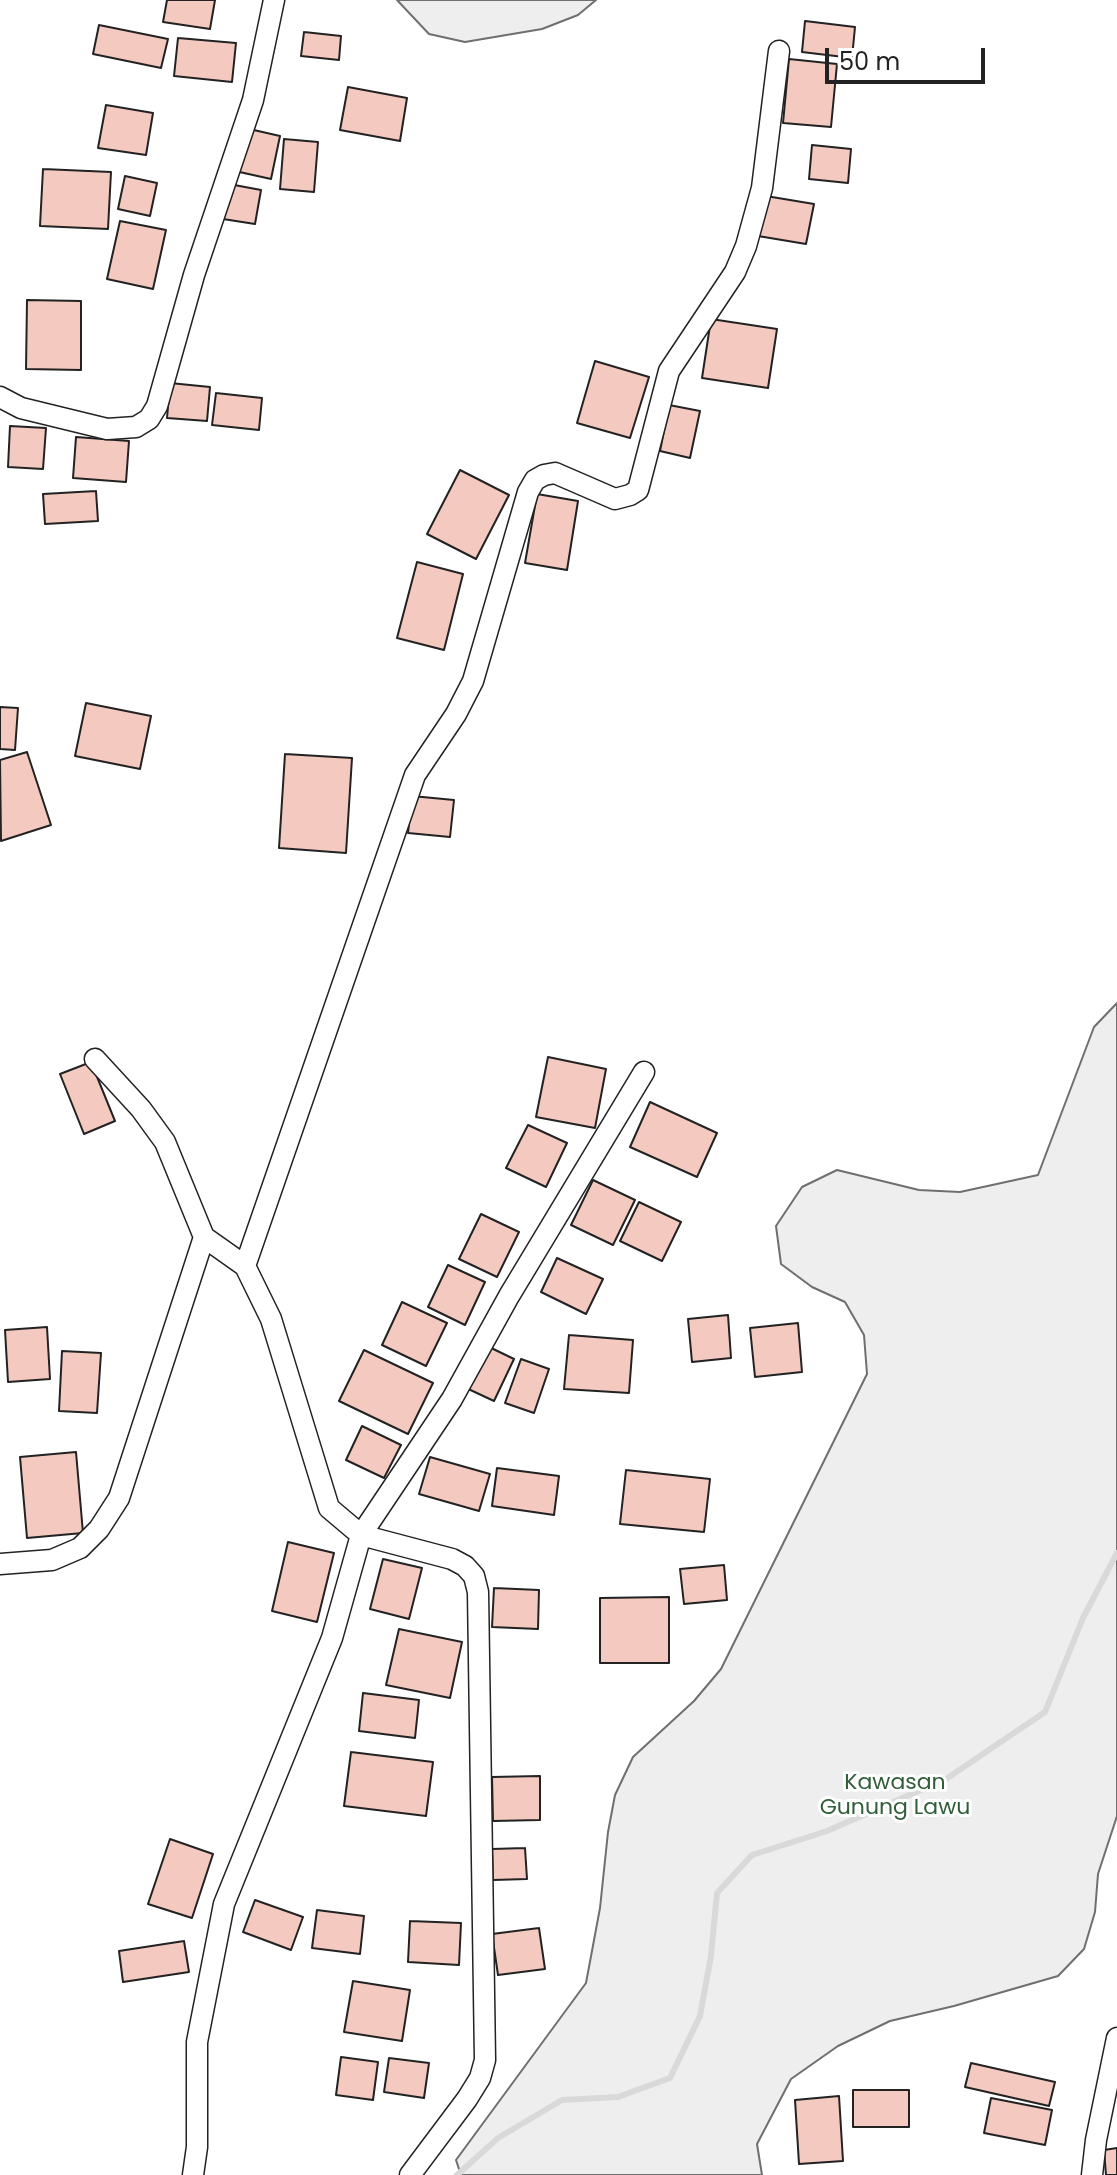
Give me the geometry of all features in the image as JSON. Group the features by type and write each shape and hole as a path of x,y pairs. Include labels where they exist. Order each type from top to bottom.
{"street":[{"path":"0,397 21,408 107,429 136,427 149,419 157,406 194,275 253,100 274,0"},
{"path":"245,1266 415,775 456,714 473,681 528,492 535,480 555,473 615,499 638,490 669,371 735,272 746,246 762,188 779,51"},
{"path":"95,1059 141,1109 165,1142 204,1237 245,1266 271,1319 329,1508 361,1535 452,1559 465,1566 474,1576 478,1592 485,2060 480,2078 467,2099 410,2175"},
{"path":"193,2175 197,2147 197,2042 224,1904 332,1638 361,1535 452,1399 509,1296 644,1072"},
{"path":"0,1564 52,1560 80,1548 99,1529 119,1498 204,1237"},
{"path":"1092,2175 1117,2038"}],"green space":[{"path":"397,0 596,0 578,15 542,29 465,42 429,34"},
{"name":"Kawasan Gunung Lawu","path":"1117,1003 1117,1816 1098,1874 1095,1912 1084,1949 1058,1976 890,2021 838,2046 791,2079 757,2144 762,2175 461,2175 456,2160 586,1983 600,1908 615,1795 633,1757 694,1701 721,1669 867,1374 864,1335 845,1302 812,1287 781,1264 776,1226 802,1187 837,1170 919,1190 960,1192 1038,1175 1094,1027"}],"building":[{"path":"167,0 215,0 210,29 163,22"},
{"path":"805,21 855,27 852,58 802,52"},
{"path":"99,25 168,39 161,68 93,54"},
{"path":"304,32 341,36 339,60 301,56"},
{"path":"178,38 236,43 232,82 174,76"},
{"path":"789,59 837,64 831,127 783,123"},
{"path":"348,87 407,98 400,141 340,130"},
{"path":"106,105 153,113 146,155 98,148"},
{"path":"245,128 280,136 271,179 235,171"},
{"path":"284,139 318,142 314,192 280,189"},
{"path":"812,145 851,149 848,183 809,179"},
{"path":"43,169 111,172 108,229 40,226"},
{"path":"125,176 157,183 150,216 118,209"},
{"path":"229,184 261,190 255,224 223,219"},
{"path":"766,196 814,204 806,244 758,236"},
{"path":"120,221 166,230 153,289 107,279"},
{"path":"27,300 81,301 81,370 26,369"},
{"path":"711,319 777,329 768,388 702,378"},
{"path":"595,361 649,377 630,438 577,423"},
{"path":"170,383 210,387 207,421 167,418"},
{"path":"216,393 262,398 259,430 212,425"},
{"path":"669,405 700,411 690,458 660,451"},
{"path":"10,426 46,428 43,469 8,467"},
{"path":"76,437 129,441 126,482 73,478"},
{"path":"460,470 509,495 476,559 427,534"},
{"path":"96,491 98,521 45,524 43,494"},
{"path":"537,494 578,501 567,570 525,563"},
{"path":"417,562 463,574 444,650 397,638"},
{"path":"86,703 151,716 140,769 75,756"},
{"path":"0,707 18,708 15,750 0,749"},
{"path":"27,752 51,825 1,841 0,760"},
{"path":"285,754 352,758 346,853 279,848"},
{"path":"412,796 454,800 450,837 408,833"},
{"path":"548,1057 606,1069 595,1128 536,1117"},
{"path":"91,1062 115,1121 84,1134 60,1074"},
{"path":"650,1102 717,1133 697,1177 630,1147"},
{"path":"528,1125 567,1143 546,1187 506,1168"},
{"path":"593,1180 635,1200 613,1245 571,1225"},
{"path":"639,1202 681,1222 662,1261 620,1241"},
{"path":"481,1214 519,1232 497,1277 459,1259"},
{"path":"557,1258 603,1279 586,1314 541,1292"},
{"path":"448,1265 485,1282 465,1325 428,1307"},
{"path":"402,1302 447,1323 426,1366 382,1345"},
{"path":"728,1315 731,1358 692,1362 688,1319"},
{"path":"798,1323 802,1372 755,1377 750,1328"},
{"path":"47,1327 50,1379 8,1382 5,1330"},
{"path":"569,1335 633,1340 629,1393 564,1389"},
{"path":"485,1345 514,1359 494,1401 464,1387"},
{"path":"364,1350 433,1383 408,1434 339,1401"},
{"path":"62,1351 101,1353 97,1413 59,1411"},
{"path":"521,1359 549,1369 534,1413 505,1403"},
{"path":"362,1426 401,1445 384,1478 346,1460"},
{"path":"76,1452 83,1533 27,1538 20,1457"},
{"path":"430,1457 490,1474 479,1511 419,1494"},
{"path":"497,1468 559,1476 554,1515 492,1506"},
{"path":"626,1470 710,1479 704,1532 620,1524"},
{"path":"288,1542 334,1553 317,1622 272,1611"},
{"path":"383,1559 422,1568 409,1619 370,1609"},
{"path":"724,1565 727,1600 684,1604 680,1569"},
{"path":"494,1588 539,1590 538,1629 492,1627"},
{"path":"669,1597 669,1663 600,1663 600,1598"},
{"path":"399,1629 462,1642 450,1698 386,1685"},
{"path":"363,1693 419,1700 415,1738 359,1731"},
{"path":"351,1752 433,1762 426,1816 344,1806"},
{"path":"540,1776 540,1820 493,1821 492,1777"},
{"path":"170,1839 213,1854 192,1918 148,1904"},
{"path":"525,1848 527,1879 493,1880 492,1849"},
{"path":"255,1900 303,1917 291,1950 243,1932"},
{"path":"317,1910 364,1916 360,1954 312,1948"},
{"path":"410,1921 461,1923 459,1965 408,1962"},
{"path":"539,1928 545,1969 498,1975 492,1934"},
{"path":"184,1941 189,1972 123,1982 119,1951"},
{"path":"353,1981 410,1990 402,2041 344,2032"},
{"path":"341,2057 378,2062 373,2100 336,2095"},
{"path":"389,2058 429,2063 424,2098 384,2092"},
{"path":"971,2063 1055,2082 1049,2106 965,2087"},
{"path":"853,2090 909,2090 909,2127 853,2127"},
{"path":"839,2096 843,2161 799,2164 795,2100"},
{"path":"991,2098 1052,2110 1045,2145 984,2133"},
{"path":"1117,2148 1117,2175 1106,2175 1104,2150"}],"waterway":[{"path":"457,2175 498,2138 562,2100 618,2097 670,2078 700,2016 711,1956 717,1893 752,1855 827,1831 946,1779 1045,1712 1083,1618 1117,1553"}]}
